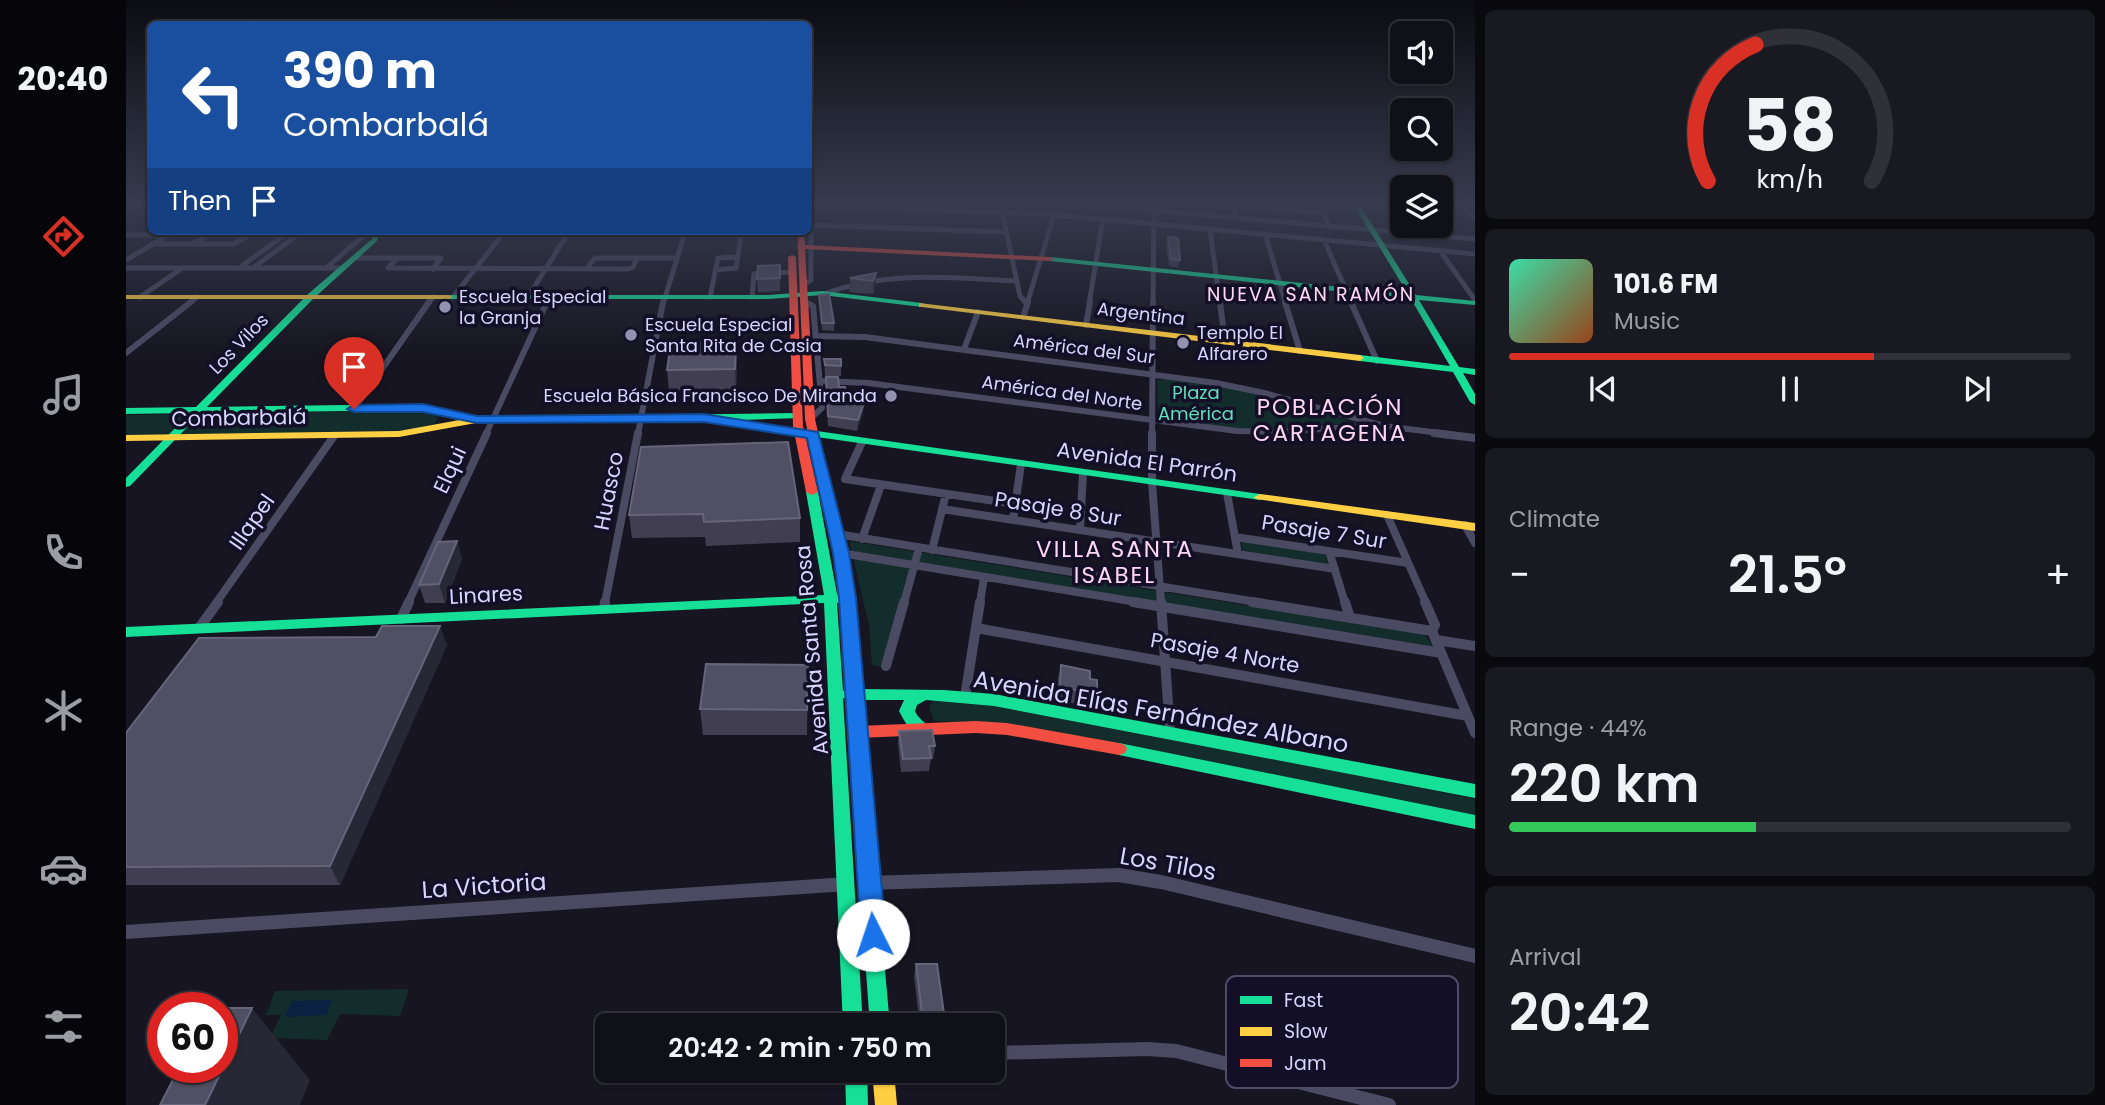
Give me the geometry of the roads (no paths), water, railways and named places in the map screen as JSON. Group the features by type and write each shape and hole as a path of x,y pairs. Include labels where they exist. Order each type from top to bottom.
{"street":[{"path":"239,268 259,254"},
{"path":"253,268 272,254"},
{"name":"Los Vilos","path":"126,484 350,254"},
{"name":"Los Vilos","path":"326,268 337,266 360,254"},
{"path":"453,297 488,254"},
{"path":"528,297 555,254"},
{"name":"Huasco","path":"604,609 664,297 678,254"},
{"path":"715,270 735,269 738,254"},
{"name":"Avenida Santa Rosa","path":"795,254 788,274 799,295 813,305 822,410 804,418"},
{"name":"Avenida Santa Rosa","path":"800,254 804,418 799,433 821,534 830,598 838,703 852,1013"},
{"path":"982,254 1475,302"},
{"path":"1023,317 1042,254"},
{"path":"1086,325 1097,254"},
{"path":"1155,254 1152,482 1170,732"},
{"path":"1213,254 1225,342"},
{"path":"1271,254 1300,351"},
{"path":"1330,254 1377,360"},
{"path":"1388,254 1475,402"},
{"path":"1442,254 1475,302"},
{"path":"1011,256 1020,296 1027,303"},
{"path":"710,297 719,257 738,257"},
{"path":"355,258 441,258 433,269"},
{"path":"397,258 388,268 630,268 637,258"},
{"path":"586,268 593,259 676,258"},
{"path":"259,263 337,266"},
{"path":"126,268 337,266"},
{"path":"133,297 183,268"},
{"path":"752,297 754,274 788,274"},
{"path":"827,293 856,281 883,277 1017,281"},
{"name":"Argentina","path":"133,297 768,297 827,293 1475,372"},
{"path":"126,353 197,297"},
{"path":"354,409 433,297"},
{"name":"Elqui","path":"401,619 548,297"},
{"path":"964,349 978,312"},
{"name":"América del Sur","path":"816,336 860,336 1153,374 1252,390 1384,426"},
{"name":"América del Norte","path":"820,381 869,383 1152,422 1252,432 1384,426"},
{"name":"Combarbalá","path":"126,411 417,407 477,419"},
{"path":"436,426 443,420 443,413"},
{"name":"Combarbalá","path":"126,438 405,434 477,419 704,418 771,422"},
{"path":"771,422 804,418"},
{"name":"Avenida Santa Rosa","path":"804,418 813,435 837,534 848,598 879,1013"},
{"path":"771,422 799,433 813,435"},
{"path":"1384,426 1475,438"},
{"name":"Avenida El Parrón","path":"813,435 1470,526"},
{"name":"Illapel","path":"198,628 334,436"},
{"path":"862,442 845,479 1016,504"},
{"path":"1013,520 1021,464"},
{"path":"1080,530 1083,473"},
{"path":"863,539 881,485"},
{"path":"1227,492 1238,554"},
{"path":"932,550 946,494"},
{"name":"Pasaje 8 Sur","path":"942,509 1335,569"},
{"path":"1387,514 1435,625 1434,635 1475,733"},
{"path":"1470,526 1475,543"},
{"path":"837,534 1350,618 1475,646"},
{"name":"Pasaje 7 Sur","path":"1235,537 1408,563"},
{"path":"886,666 919,548"},
{"path":"1329,551 1350,618"},
{"path":"841,553 1441,653"},
{"path":"965,697 984,577"},
{"name":"Linares","path":"126,632 848,598"},
{"name":"Pasaje 4 Norte","path":"976,628 1468,716"},
{"name":"Avenida Elías Fernández Albano","path":"838,703 855,693 965,697 1023,705 1475,791"},
{"path":"921,728 910,719 907,711 911,701 924,695"},
{"path":"838,703 858,732"},
{"name":"Avenida Elías Fernández Albano","path":"858,732 921,728 1007,729 1171,759 1475,822"},
{"name":"Los Tilos","path":"846,884 1119,875 1161,882 1475,956"},
{"name":"La Victoria","path":"126,932 846,884"},
{"path":"1005,1053 1147,1049 1176,1051 1226,1064"},
{"path":"856,1083 857,1105"},
{"path":"884,1083 886,1105"},
{"path":"1322,1088 1389,1105"}],"water":[{"path":"332,1000 326,1015 285,1017 292,1001"}],"place":[{"name":"Escuela Especial la Granja","path":"445,307"},
{"name":"Escuela Especial Santa Rita de Casia","path":"631,335"},
{"name":"Templo El Alfarero","path":"1183,343"},
{"name":"Escuela Básica Francisco De Miranda","path":"891,396"}],"district":[{"name":"NUEVA SAN RAMÓN","path":"1311,294"},
{"name":"POBLACIÓN CARTAGENA","path":"1330,420"},
{"name":"VILLA SANTA ISABEL","path":"1115,562"}],"park label":[{"name":"Plaza América","path":"1196,403"}]}
